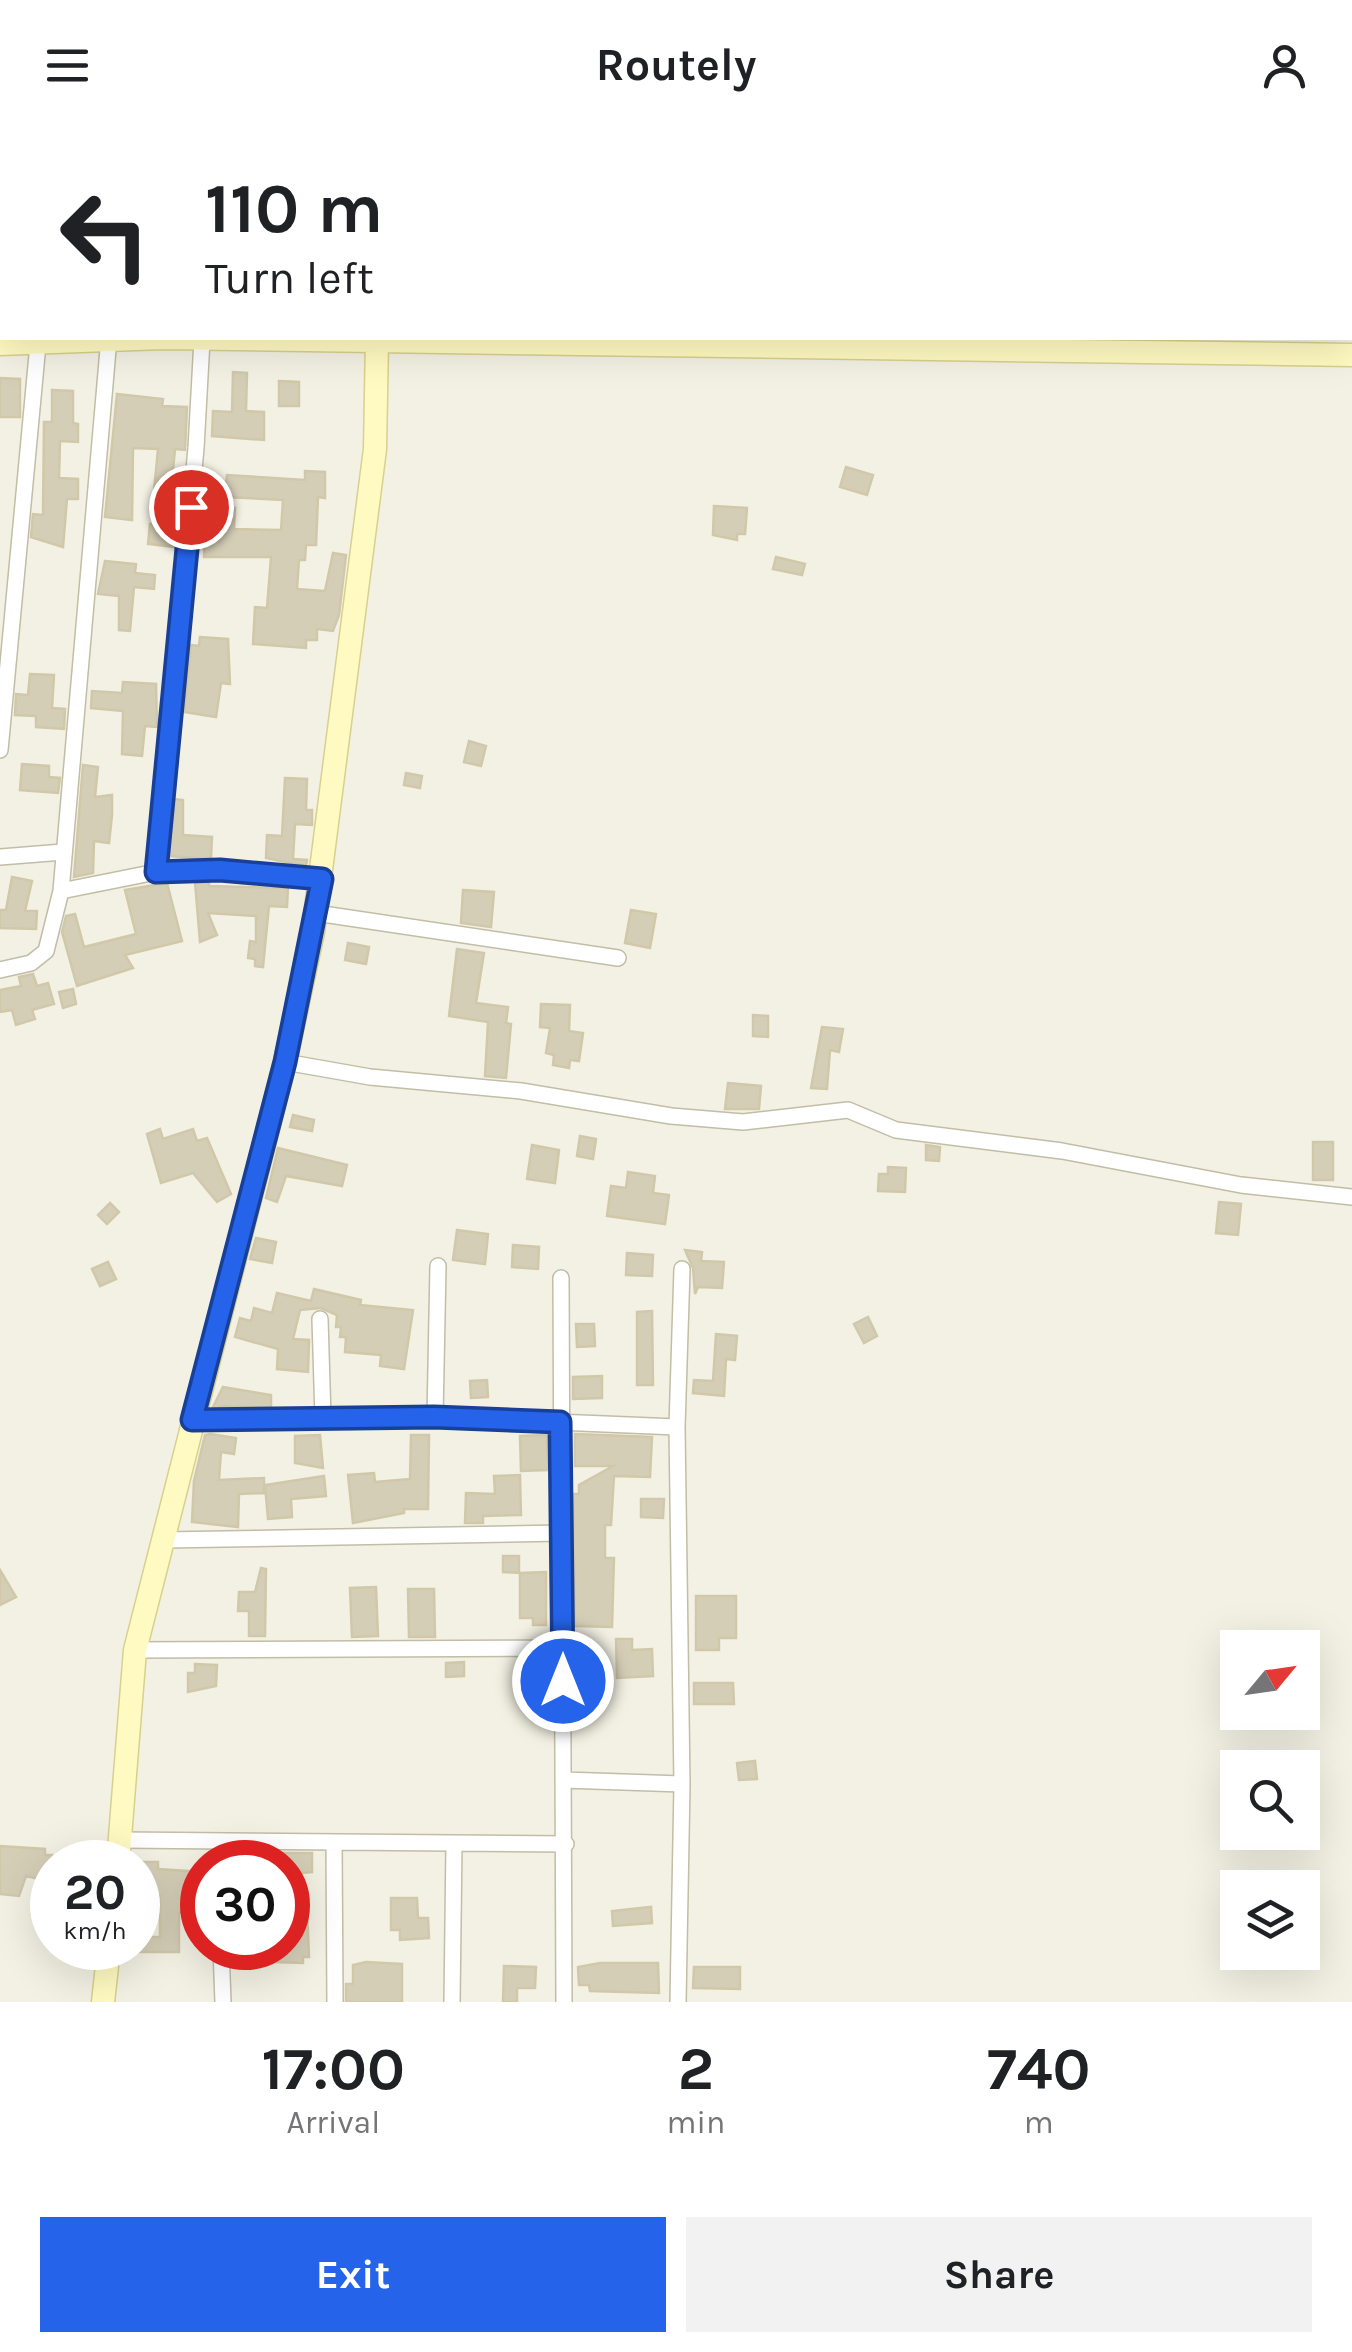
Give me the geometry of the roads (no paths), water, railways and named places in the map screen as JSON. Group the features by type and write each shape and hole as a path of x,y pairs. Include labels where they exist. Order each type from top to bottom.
{"street":[{"path":"0,344 95,340"},
{"path":"0,970 30,962 46,951 61,891 109,340"},
{"path":"156,872 196,448 202,340"},
{"path":"121,1840 135,1650 285,1062 322,879 374,449 376,340"},
{"path":"484,340 946,342 1352,354"},
{"path":"0,750 38,344"},
{"path":"0,858 63,852"},
{"path":"61,891 156,872 220,870 322,879"},
{"path":"316,913 618,958"},
{"path":"285,1062 370,1077 521,1091 689,1118 743,1122 848,1110 896,1130 1062,1151 1241,1185 1352,1197"},
{"path":"434,1417 438,1266"},
{"path":"678,2002 682,1784 677,1427 682,1269"},
{"path":"561,1278 564,2002"},
{"path":"320,1319 323,1418"},
{"path":"192,1420 434,1417 677,1427"},
{"path":"164,1540 563,1533"},
{"path":"135,1650 563,1648"},
{"path":"564,1780 682,1784"},
{"path":"310,1842 566,1844"},
{"path":"334,1842 335,2002"},
{"path":"452,2002 454,1844"},
{"path":"103,2002 107,1970"},
{"path":"222,1970 223,2002"}]}
